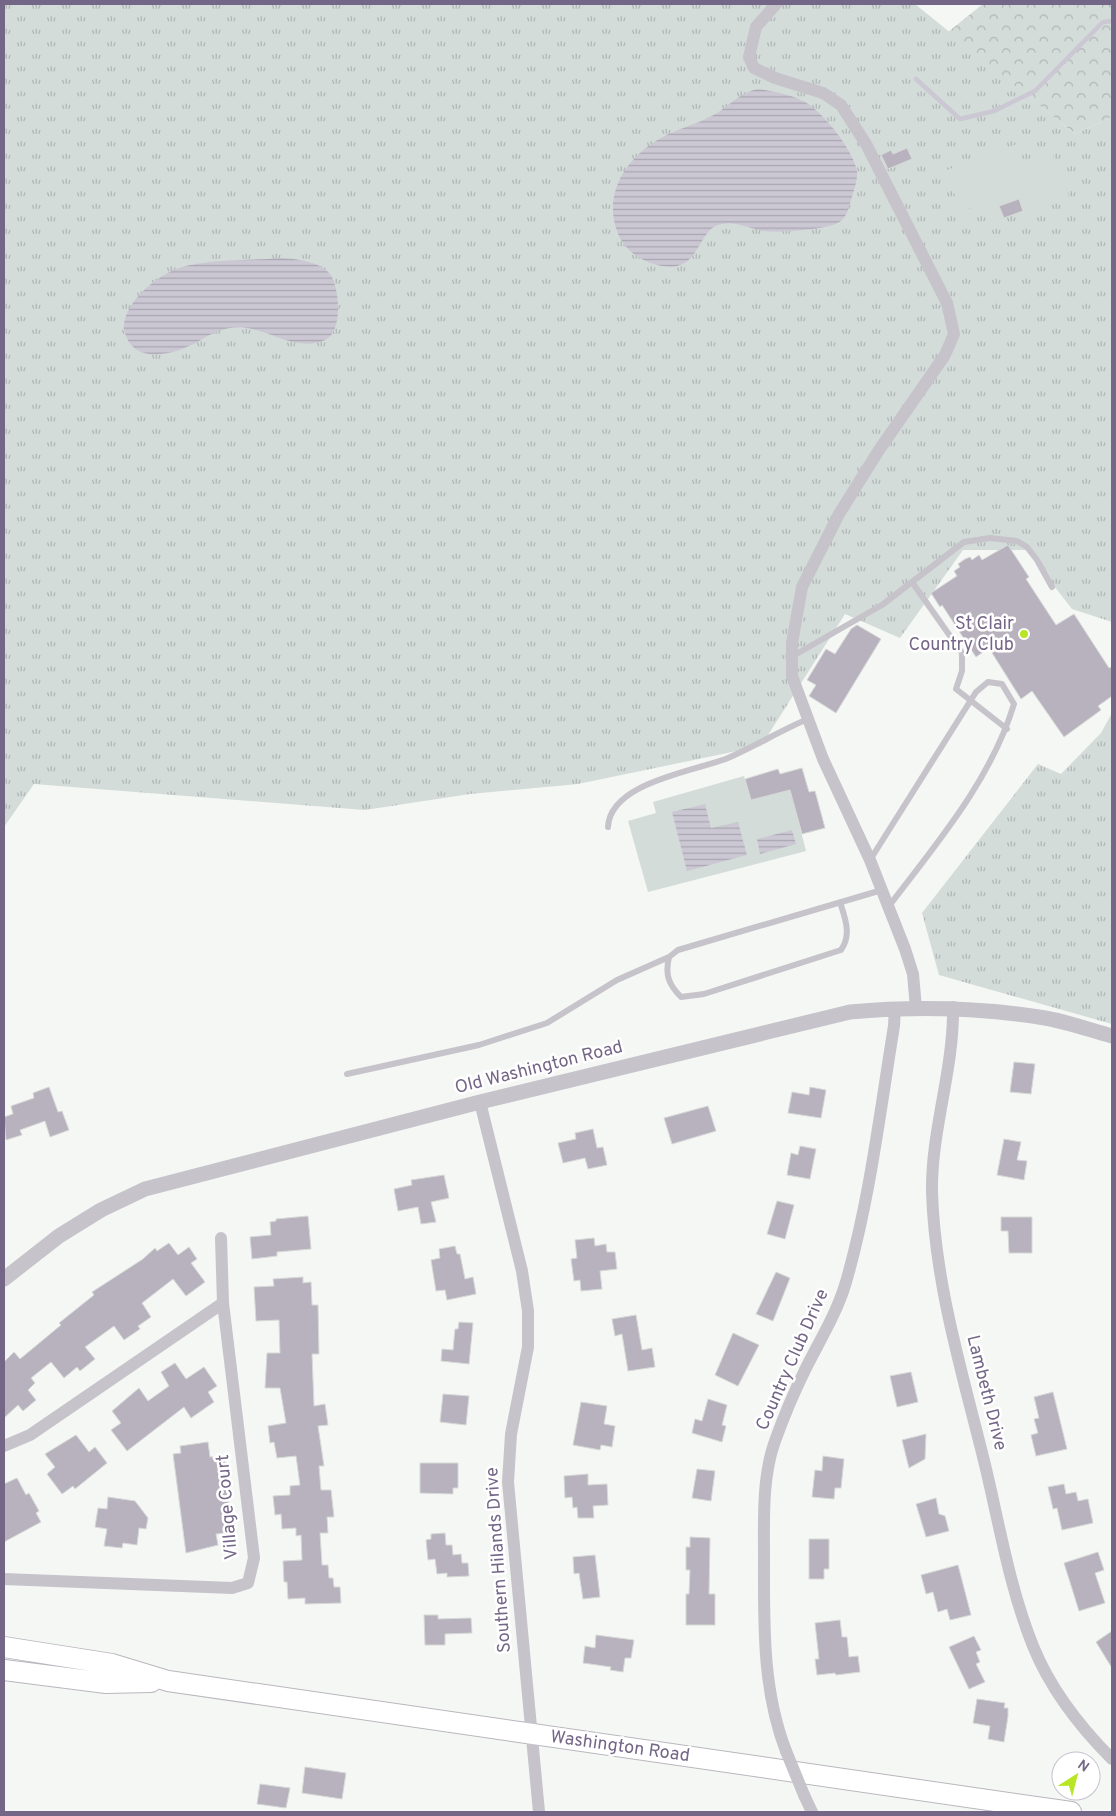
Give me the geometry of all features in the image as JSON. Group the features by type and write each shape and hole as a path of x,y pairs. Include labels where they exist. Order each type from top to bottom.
{"main road":[{"name":"Washington Road","path":"4,1648 112,1664 168,1681 1071,1812"},
{"name":"Washington Road","path":"4,1670 106,1683 168,1681"}],"street":[{"path":"776,4 756,27 749,57 754,68 775,78 823,93 841,105 866,144 947,303 954,334 945,355 879,450 835,522 802,587 792,643 792,676 823,759 870,860 889,906 913,974 916,1008"},
{"name":"Old Washington Road","path":"4,1279 59,1236 101,1210 145,1189 480,1102 850,1012 895,1008 954,1007 1047,1018 1112,1036"},
{"name":"Lambeth Drive","path":"954,1007 952,1049 933,1168 936,1240 945,1303 1014,1586 1033,1646 1050,1681 1065,1704 1112,1759"},
{"name":"Country Club Drive","path":"812,1812 786,1751 774,1714 765,1646 764,1540 769,1469 774,1444 788,1406 831,1321 845,1284 868,1186 894,1026 895,1008"},
{"name":"Southern Hilands Drive","path":"480,1102 522,1271 528,1311 528,1347 511,1434 508,1482 539,1812"},
{"name":"Village Court","path":"4,1579 232,1588 248,1583 254,1558 223,1303 221,1238"},
{"path":"4,1446 30,1435 223,1303"}],"lane":[{"path":"792,656 882,605 964,542 990,538 1006,538 1027,547 1037,560 1052,587"},
{"path":"912,582 962,653 962,671 956,689 1007,728"},
{"path":"870,860 976,692 988,682 1002,684 1014,704 1007,728 956,818 889,906"},
{"path":"608,827 609,817 616,804 660,778 728,758 780,730 808,719"},
{"path":"347,1074 479,1045 547,1023 617,980 668,957 678,950 882,890"},
{"path":"668,957 666,969 670,986 681,996 704,994 841,950 846,943 848,928 840,902"}],"green space":[{"path":"4,4 915,4 1075,134 1112,117 1112,622 1072,609 1026,550 963,550 900,638 845,614 761,746 578,784 470,794 365,810 34,784 4,827"},
{"path":"983,4 1112,4 1112,117 1075,134 948,32"},
{"path":"1017,144 1024,162 1052,153 1069,196 988,223 981,204 960,212 947,170"},
{"path":"1112,713 1112,1024 939,975 922,913 1038,764 1061,774 1101,733"},
{"path":"744,776 751,800 784,791 793,782 792,797 806,851 648,892 628,821 656,813 653,802"}],"shaded area":[{"path":"758,89 794,97 813,107 829,123 844,143 854,162 857,174 852,197 843,219 826,227 780,232 763,231 738,224 722,224 714,227 707,233 692,257 685,263 675,266 662,266 648,262 629,250 620,238 613,217 616,189 628,165 661,138 710,117 739,97"},
{"path":"281,258 314,263 330,274 336,289 338,310 335,329 331,336 325,340 306,344 297,343 261,331 238,327 218,331 170,353 149,354 139,351 131,345 126,336 124,327 130,307 144,290 171,271 204,263"},
{"path":"705,804 711,828 738,822 747,855 687,871 672,812"},
{"path":"792,830 796,844 760,854 757,839"}],"building":[{"path":"907,148 912,159 888,169 881,155 891,150 893,154"},
{"path":"1019,199 1023,211 1004,218 999,206"},
{"name":"St Clair Country Club","path":"1008,545 1029,577 1026,579 1056,625 1074,614 1109,668 1112,667 1112,696 1098,706 1101,710 1064,737 1032,691 1021,699 989,648 976,657 942,605 940,607 931,593 957,576 954,571 960,567 958,564 965,559 970,557 972,560 979,555 982,560"},
{"path":"857,625 881,639 836,713 809,696 816,685 807,680 826,649 835,654 851,629"},
{"path":"802,768 809,792 815,791 825,828 802,834 790,790 751,800 745,779 778,769 780,774"},
{"path":"1014,1062 1035,1064 1031,1094 1010,1092"},
{"path":"49,1087 58,1112 62,1111 69,1130 50,1137 45,1121 20,1130 22,1135 6,1140 4,1117 13,1114 11,1106 34,1098 33,1093"},
{"path":"810,1087 826,1090 821,1118 788,1113 792,1092 809,1095"},
{"path":"708,1106 716,1131 672,1144 664,1118"},
{"path":"593,1129 597,1148 603,1147 607,1165 588,1169 585,1158 563,1163 558,1143 576,1139 575,1133"},
{"path":"1004,1139 1021,1142 1017,1160 1027,1161 1024,1180 997,1175"},
{"path":"800,1146 816,1149 810,1179 787,1175 791,1153 798,1155"},
{"path":"444,1175 449,1198 431,1202 436,1222 421,1224 418,1207 398,1211 394,1189 412,1185 411,1180"},
{"path":"777,1201 794,1205 785,1239 767,1234"},
{"path":"308,1216 311,1249 277,1252 277,1256 252,1259 250,1237 271,1235 270,1222 276,1221 276,1219"},
{"path":"1001,1217 1032,1217 1032,1253 1009,1253 1008,1231 1001,1231"},
{"path":"594,1238 595,1246 606,1244 607,1252 615,1252 617,1269 600,1271 602,1289 581,1291 580,1280 574,1281 571,1259 577,1258 575,1240"},
{"path":"169,1243 178,1255 189,1247 197,1259 191,1263 205,1282 186,1296 173,1279 142,1303 151,1317 138,1326 140,1329 124,1340 114,1326 85,1347 95,1359 80,1371 77,1367 64,1378 51,1362 31,1378 35,1383 28,1390 36,1400 23,1411 18,1405 4,1418 4,1362 14,1352 20,1359 61,1325 59,1323 94,1295 92,1292 143,1259 155,1248 157,1251"},
{"path":"455,1246 457,1254 460,1254 465,1279 473,1277 476,1294 447,1300 445,1290 436,1291 431,1260 440,1258 439,1249"},
{"path":"776,1272 790,1278 773,1321 756,1314"},
{"path":"303,1277 303,1283 311,1282 312,1305 318,1305 319,1354 312,1354 314,1406 325,1404 328,1425 318,1426 324,1466 319,1466 321,1490 331,1490 334,1517 327,1517 328,1533 320,1533 322,1565 328,1565 329,1578 333,1578 334,1587 340,1587 341,1603 305,1604 305,1598 288,1599 287,1582 284,1582 283,1561 302,1560 301,1535 296,1536 296,1528 282,1529 281,1514 275,1515 273,1496 290,1495 290,1486 300,1485 296,1456 277,1458 274,1442 270,1443 268,1426 286,1423 280,1388 265,1388 267,1353 280,1353 279,1320 256,1321 254,1287 274,1286 273,1279"},
{"path":"636,1315 642,1350 652,1348 655,1367 628,1371 622,1334 615,1336 612,1319"},
{"path":"459,1322 473,1323 469,1364 441,1361 442,1349 453,1350 455,1329 458,1329"},
{"path":"733,1333 759,1345 738,1386 715,1375"},
{"path":"175,1363 186,1379 204,1367 217,1386 208,1392 214,1402 191,1418 184,1407 127,1451 111,1430 121,1423 112,1411 139,1388 148,1401 169,1386 161,1372"},
{"path":"911,1372 918,1402 897,1407 890,1376"},
{"path":"1053,1392 1067,1449 1036,1456 1031,1435 1038,1433 1034,1419 1039,1418 1034,1397"},
{"path":"443,1394 469,1396 466,1425 440,1422"},
{"path":"708,1399 727,1405 722,1425 726,1426 722,1442 692,1433 695,1419 702,1421"},
{"path":"581,1402 607,1406 604,1424 615,1426 612,1447 601,1445 600,1450 573,1445"},
{"path":"926,1434 925,1459 909,1468 902,1440"},
{"path":"76,1435 89,1452 95,1447 107,1463 75,1489 73,1486 62,1494 47,1474 55,1467 45,1454"},
{"path":"208,1442 210,1457 224,1456 227,1474 224,1475 234,1532 216,1534 218,1545 186,1553 173,1454 181,1453 180,1446"},
{"path":"823,1456 844,1459 841,1488 835,1488 834,1499 812,1497 815,1470 822,1471"},
{"path":"420,1463 458,1463 458,1488 453,1488 453,1494 420,1493"},
{"path":"697,1469 715,1471 711,1501 692,1498"},
{"path":"588,1474 588,1485 607,1484 608,1505 593,1506 594,1518 578,1518 577,1507 573,1508 572,1497 565,1498 564,1476"},
{"path":"17,1478 26,1495 29,1493 39,1511 36,1513 41,1522 4,1542 4,1484"},
{"path":"1064,1484 1066,1494 1076,1492 1078,1501 1088,1499 1093,1523 1062,1530 1057,1508 1053,1509 1048,1487"},
{"path":"108,1497 135,1501 148,1518 146,1529 139,1528 137,1545 123,1543 122,1548 104,1546 107,1529 95,1527 98,1508 107,1509"},
{"path":"936,1498 939,1514 945,1516 949,1531 926,1537 916,1504"},
{"path":"445,1533 446,1545 452,1545 453,1555 461,1554 462,1563 468,1563 469,1576 447,1577 447,1573 437,1574 435,1559 428,1560 426,1540 431,1539 431,1534"},
{"path":"690,1537 710,1538 709,1594 715,1594 715,1625 686,1625 686,1594 689,1594 690,1570 686,1570 686,1547 690,1547"},
{"path":"809,1539 829,1539 829,1569 824,1569 824,1579 809,1579"},
{"path":"1098,1552 1104,1570 1095,1573 1105,1603 1079,1611 1064,1563"},
{"path":"595,1555 600,1597 583,1599 579,1573 574,1574 573,1557"},
{"path":"958,1565 971,1615 950,1620 947,1609 938,1612 933,1592 926,1594 921,1575"},
{"path":"424,1615 438,1615 438,1619 471,1618 472,1633 445,1634 445,1645 425,1645"},
{"path":"840,1620 842,1637 847,1637 849,1657 858,1656 860,1672 817,1675 815,1659 819,1659 815,1623"},
{"path":"1112,1631 1112,1668 1096,1642"},
{"path":"596,1635 634,1640 631,1658 625,1658 623,1672 610,1670 611,1667 583,1663 585,1646 595,1648"},
{"path":"974,1636 981,1650 976,1652 980,1662 976,1664 985,1682 969,1689 949,1647"},
{"path":"977,1699 1005,1703 1004,1708 1008,1708 1008,1716 1004,1742 988,1739 990,1726 973,1723"},
{"path":"305,1767 346,1773 342,1799 302,1793"},
{"path":"260,1784 290,1788 286,1808 257,1804"}],"waterway":[{"path":"916,79 960,119 994,111 1035,91 1103,22 1112,21"}],"place":[{"name":"St Clair Country Club","path":"1024,634"}]}
